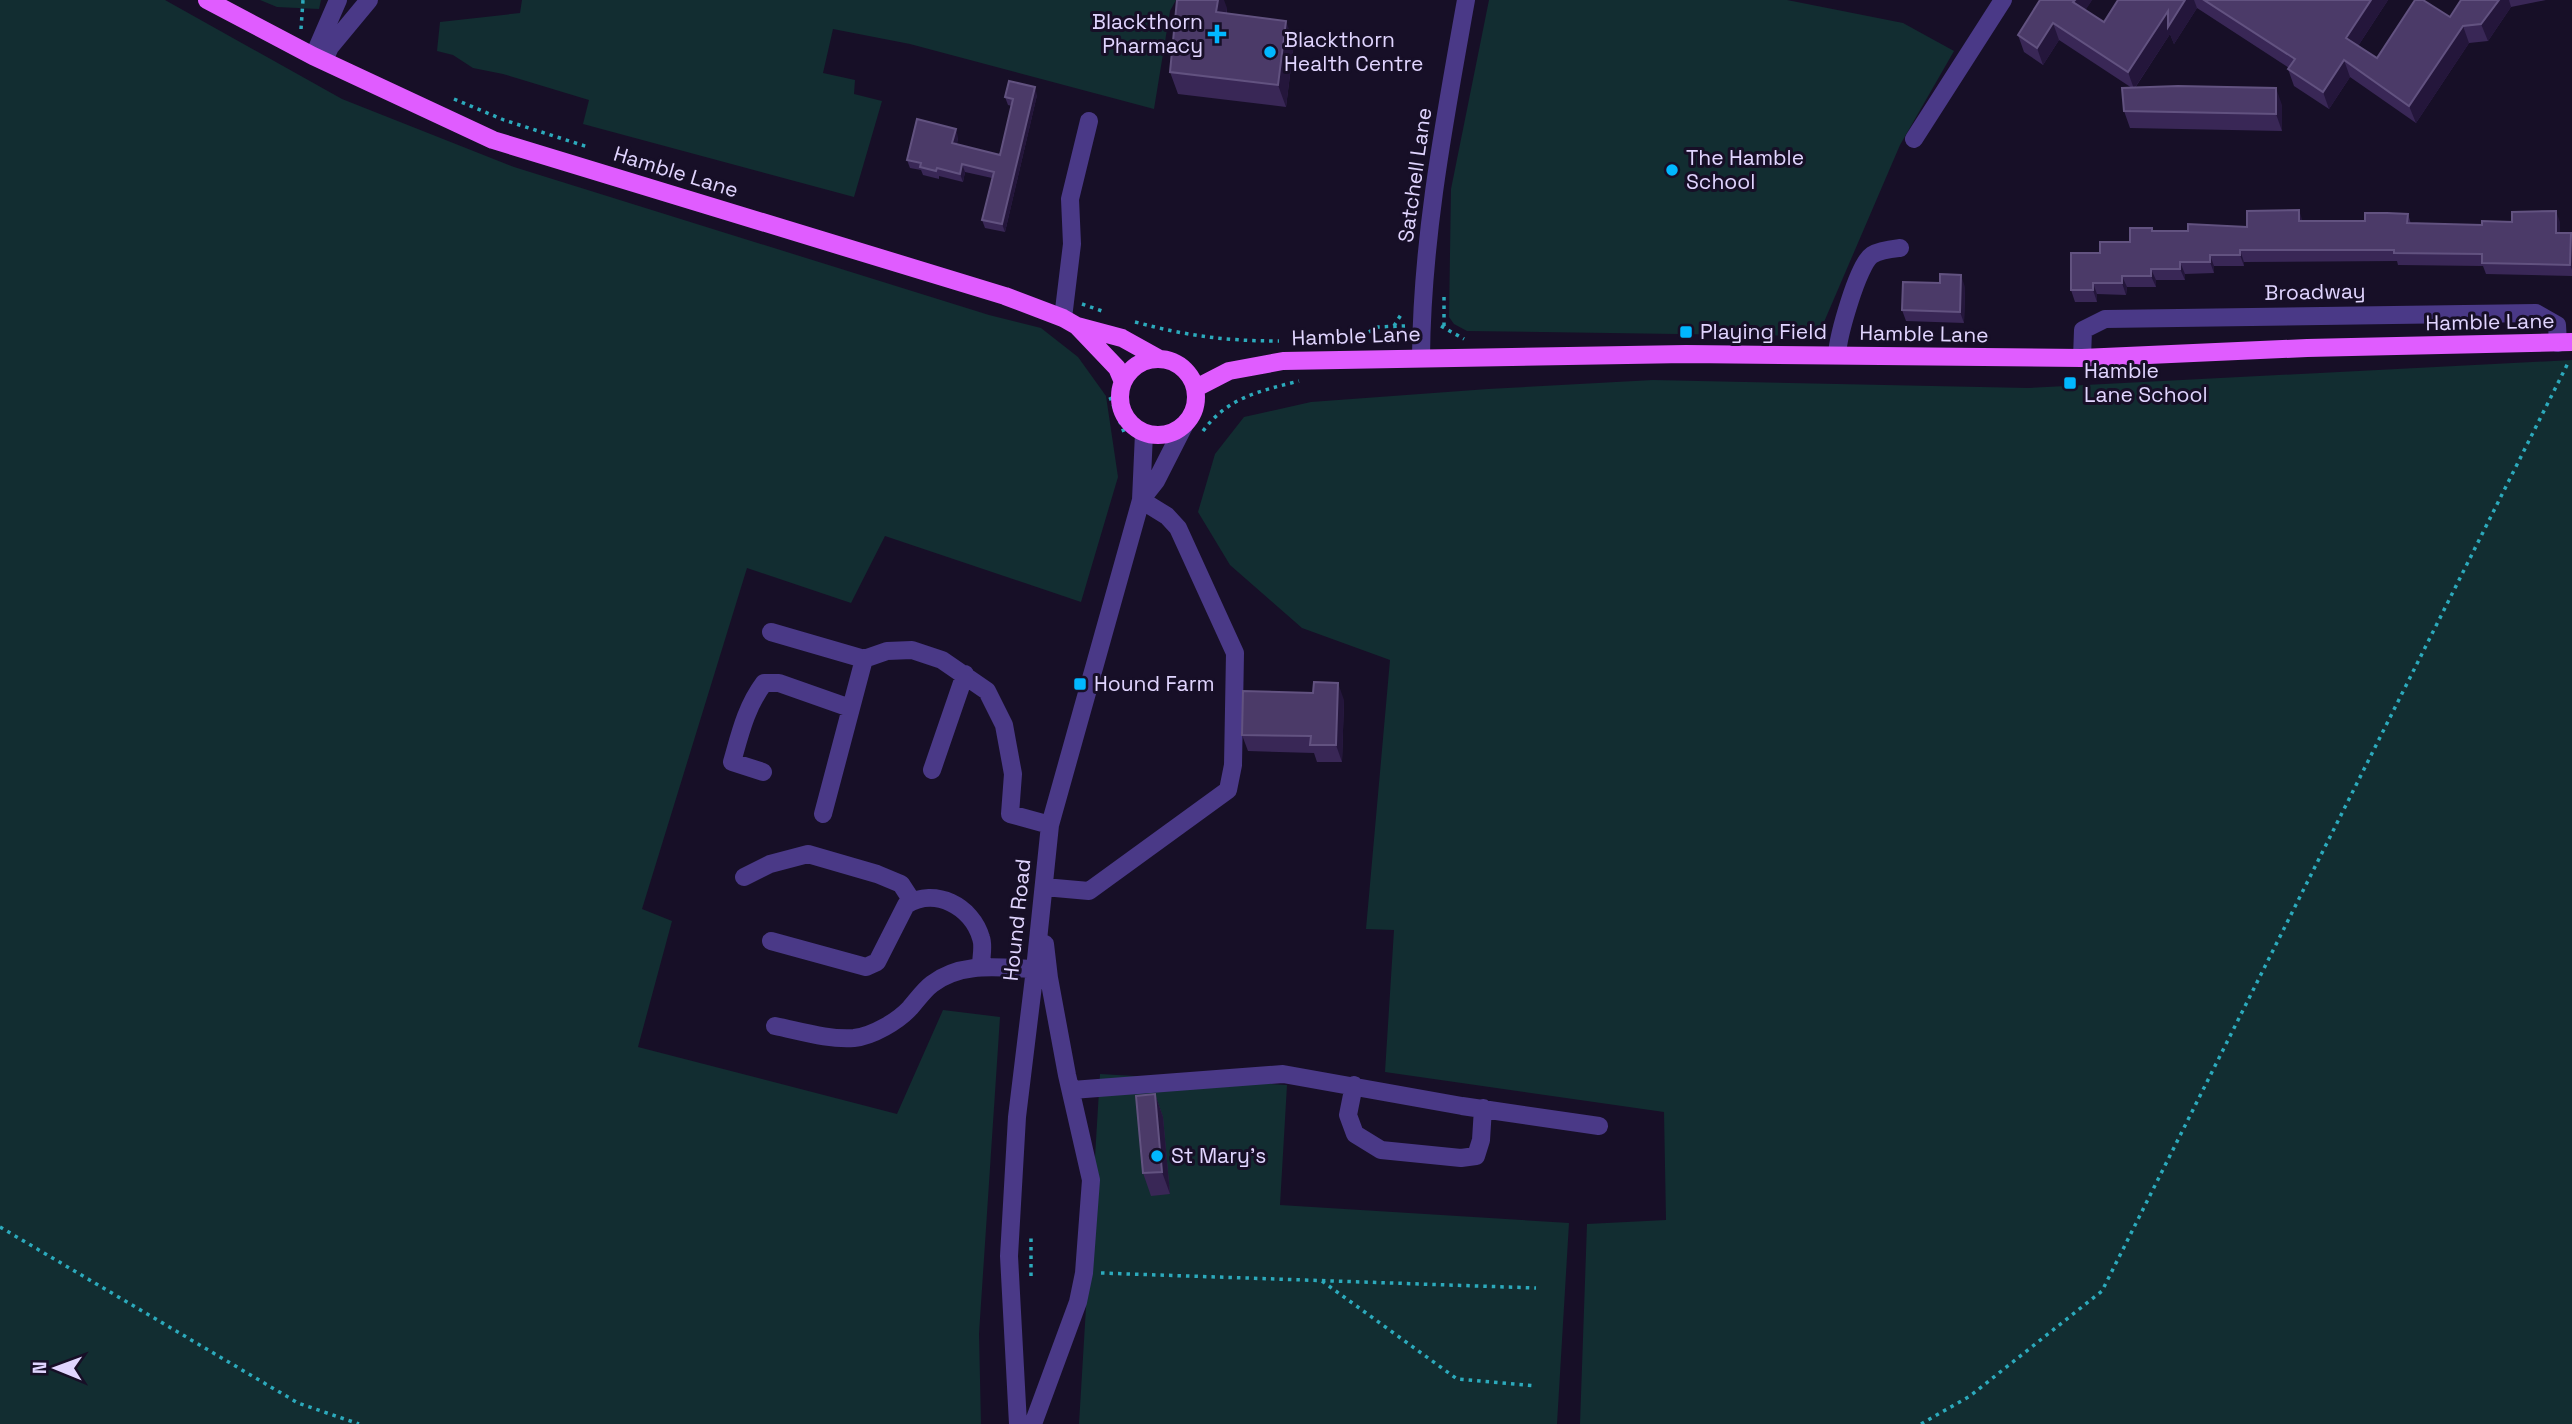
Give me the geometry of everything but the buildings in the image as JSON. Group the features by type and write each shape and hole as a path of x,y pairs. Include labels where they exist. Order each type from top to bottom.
{"main road":[{"name":"Hamble Lane","path":"207,0 318,58 493,140 1005,296 1070,322 1117,369 1116,388"},
{"path":"1070,322 1122,338 1158,358 1178,363 1188,372 1196,387 1196,402 1192,415 1184,426 1159,436 1144,433 1128,422 1121,410 1116,388 1133,367 1145,360 1158,358"},
{"name":"Hamble Lane","path":"1196,387 1229,371 1283,361 1421,357 1837,355 2082,358 2307,348 2565,343"}],"street":[{"path":"318,58 338,0"},
{"path":"318,58 369,0"},
{"name":"Satchell Lane","path":"1421,357 1434,194 1466,0"},
{"path":"1914,139 2003,0"},
{"path":"1070,322 1070,198 1089,121"},
{"path":"1837,355 1838,341 1849,305 1866,262 1878,252 1900,248"},
{"name":"Broadway","path":"2082,358 2083,330 2105,319 2536,313 2557,325 2565,343"},
{"path":"1033,1424 1078,1302 1084,1273 1091,1180 1049,978 1043,895 1089,891 1228,790 1233,765 1234,653 1178,528 1167,516 1141,500 1156,481 1184,426"},
{"name":"Hound Road","path":"1018,1424 1009,1256 1017,1117 1049,825 1141,500 1144,433"},
{"path":"771,632 864,659 887,651 912,650 942,660 965,674 987,691 1004,725 1013,774 1010,814 1049,825"},
{"path":"823,814 864,659"},
{"path":"932,770 965,674"},
{"path":"763,772 732,762 744,719 754,696 764,682 779,683 850,708"},
{"path":"744,877 770,864 808,854 877,874 901,884 912,901"},
{"path":"771,941 866,967 877,962 900,913 912,901 926,897 945,899 964,910 975,923 982,940 981,966"},
{"path":"775,1026 824,1036 856,1038 885,1027 908,1011 932,984 949,975 981,966 1035,969"},
{"path":"1072,1090 1283,1074 1599,1126"},
{"path":"1353,1085 1348,1115 1355,1134 1381,1150 1461,1158 1476,1156 1481,1140 1483,1108"}],"path":[{"path":"301,34 303,0"},
{"path":"1141,324 1227,341 1281,341"},
{"path":"1345,341 1354,340 1378,327 1394,326"},
{"path":"1921,1424 1970,1396 2102,1291 2572,356"},
{"path":"1198,438 1215,414 1232,402 1257,391 1306,379"},
{"path":"1116,388 1126,440"},
{"path":"0,1227 298,1403 359,1424"},
{"path":"1031,1228 1031,1284"},
{"path":"1084,1273 1536,1288"},
{"path":"1322,1281 1457,1379 1536,1386"}],"green space":[{"path":"0,0 165,0 342,99 514,167 989,315 1041,328 1078,357 1106,396 1118,477 1081,602 885,536 851,603 747,568 642,909 672,921 638,1047 897,1114 943,1010 1000,1017 979,1334 981,1424 0,1424"},
{"path":"260,0 321,0 319,9 277,7"},
{"path":"522,0 1176,0 1170,11 1154,109 910,44 833,29 823,73 855,80 854,94 882,101 854,197 583,124 589,100 503,74 473,68 453,55 437,51 440,22 520,13"},
{"name":"The Hamble School","path":"1489,0 1787,0 1903,23 1954,51 1900,145 1818,336 1467,331 1454,324 1449,317 1451,189"},
{"path":"2572,360 2572,1424 1580,1424 1587,1224 1666,1220 1664,1112 1385,1072 1394,930 1366,929 1390,660 1302,628 1230,565 1198,512 1215,454 1244,417 1311,402 1653,380 2028,388"},
{"path":"1100,1074 1287,1085 1280,1205 1569,1223 1557,1424 1079,1424"}],"place":[{"name":"Blackthorn Pharmacy","path":"1217,34"},
{"name":"Blackthorn Health Centre","path":"1270,52"},
{"name":"The Hamble School","path":"1672,170"},
{"name":"Playing Field","path":"1686,332"},
{"name":"Hamble Lane School","path":"2070,383"},
{"name":"Hound Farm","path":"1080,684"},
{"name":"St Mary's","path":"1157,1156"}]}
